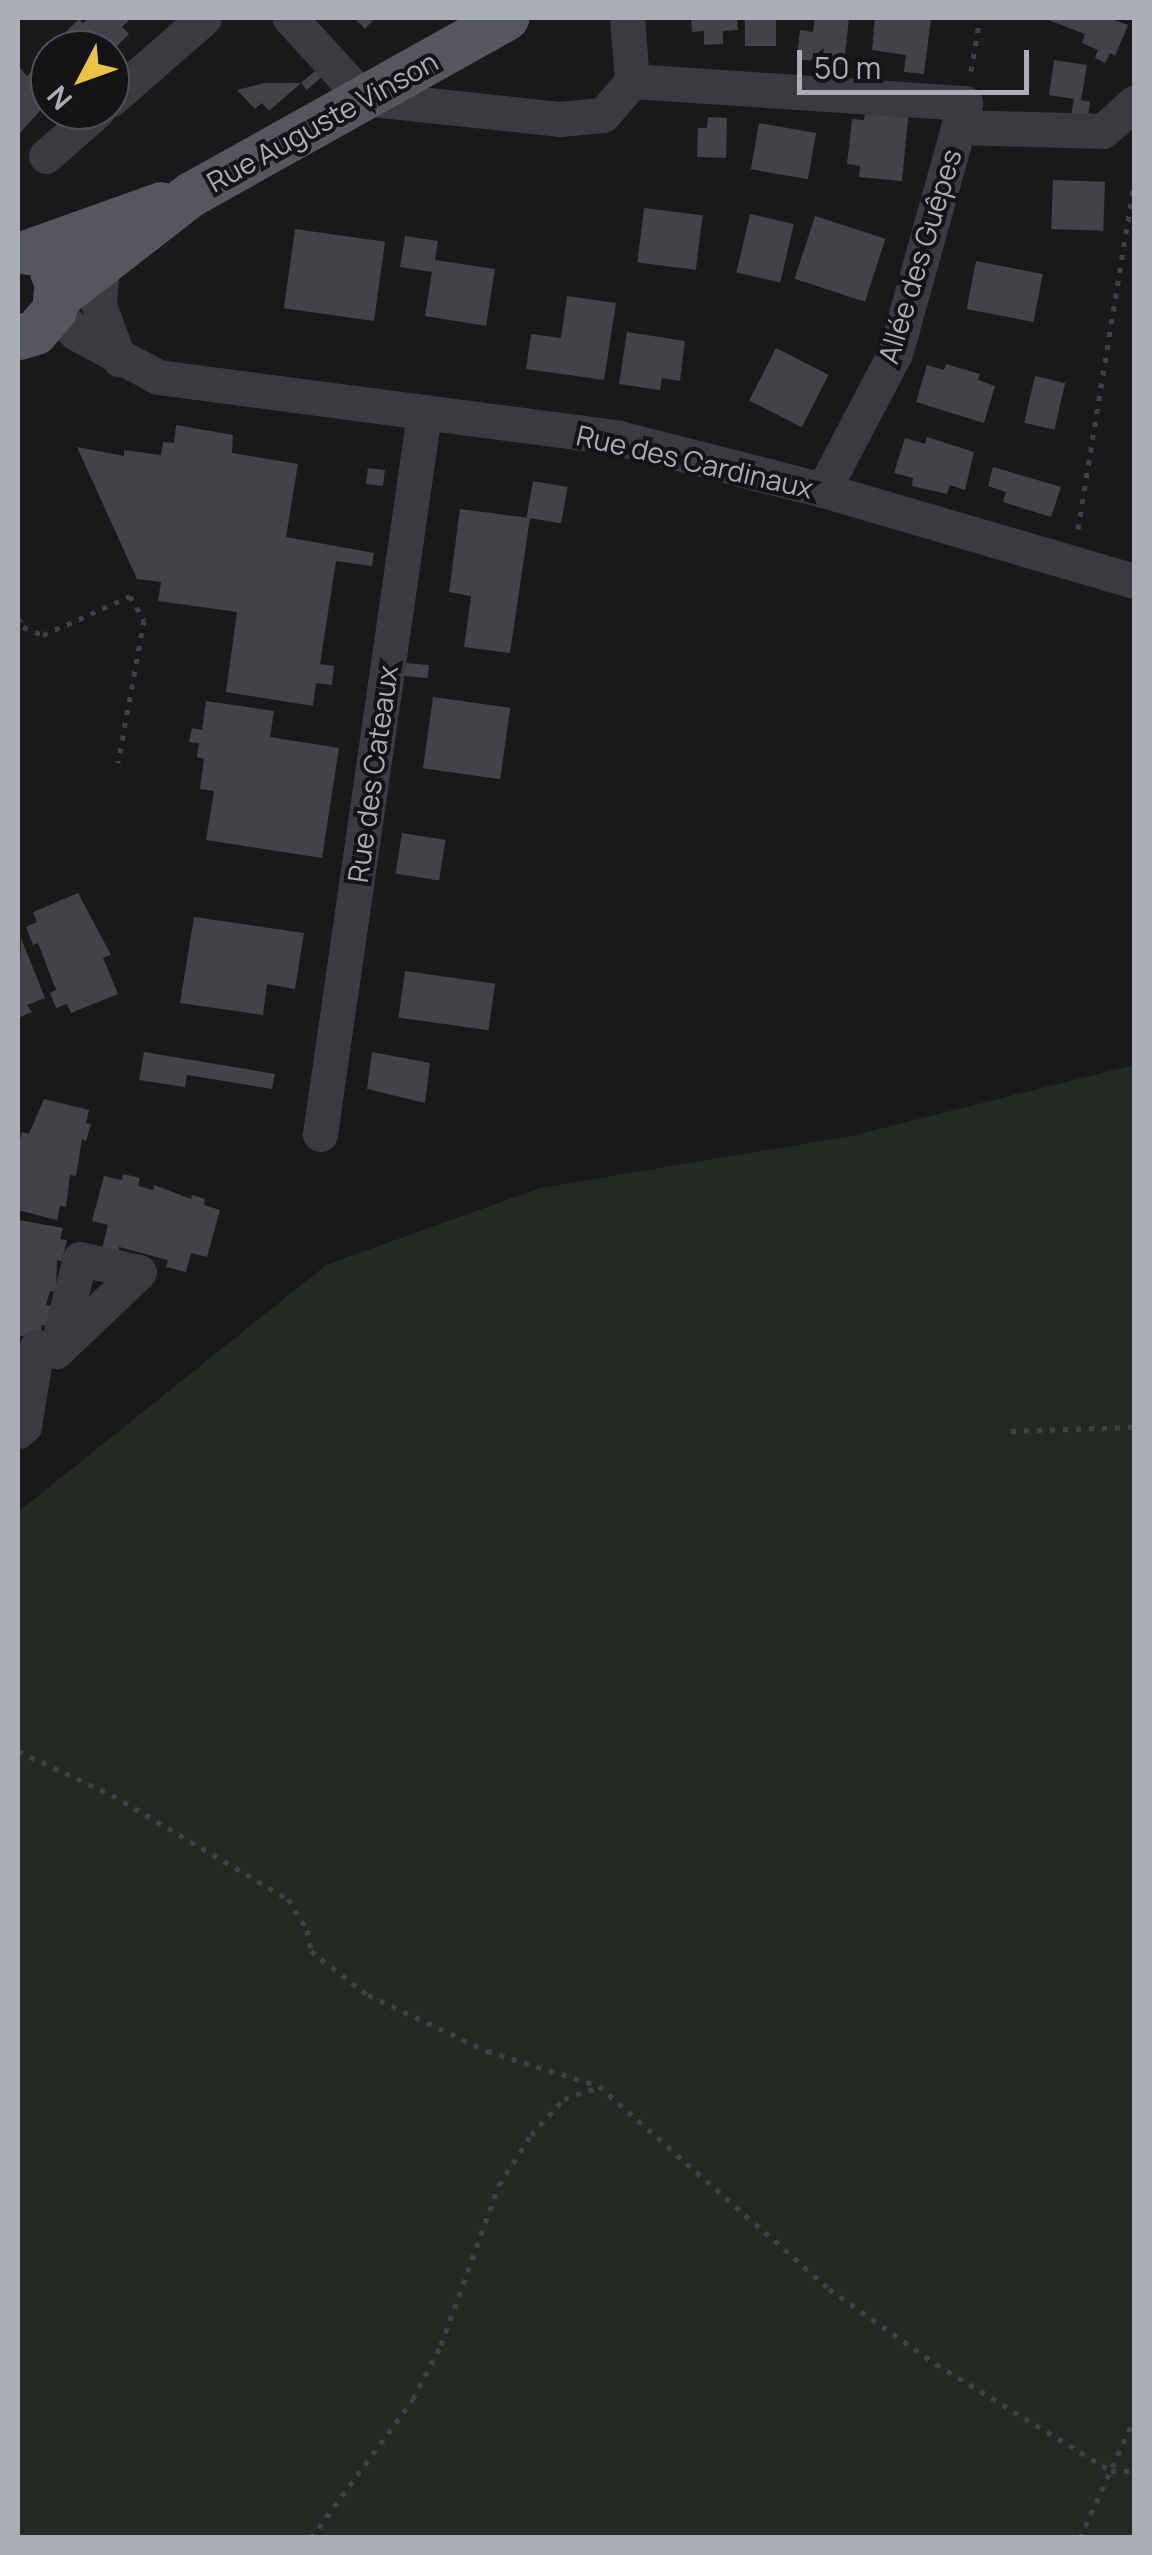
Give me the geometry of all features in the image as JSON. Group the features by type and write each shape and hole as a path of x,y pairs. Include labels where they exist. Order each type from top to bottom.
{"main road":[{"name":"Rue Auguste Vinson","path":"191,194 506,18"},
{"path":"22,251 191,194"},
{"path":"38,320 102,262 191,194"},
{"path":"22,251 50,269 38,320"}],"street":[{"path":"130,83 204,18"},
{"path":"290,18 363,98 559,118 603,114 632,81 627,18"},
{"name":"Allée des Guêpes","path":"632,81 1103,130 1134,103"},
{"name":"Allée des Guêpes","path":"823,490 895,353 961,115"},
{"path":"46,156 75,130"},
{"path":"102,262 99,306 124,362"},
{"name":"Rue des Cardinaux","path":"38,320 158,378 620,438 823,490 1134,580"},
{"name":"Rue des Cateaux","path":"320,1134 424,414"},
{"path":"18,1431 24,1426 37,1347 56,1351"}],"path":[{"path":"961,115 980,18"},
{"path":"1073,563 1134,182"},
{"path":"18,618 23,626 43,635 130,596 144,620 118,763"},
{"path":"1010,1431 1134,1426"},
{"path":"18,1751 112,1795 288,1899 308,1930 311,1951 368,1996 487,2052 599,2086 829,2289 936,2364 1111,2472 1134,2470"},
{"path":"311,2538 413,2399 441,2345 498,2185 531,2134 564,2099 599,2086"},
{"path":"1080,2538 1134,2419"}],"shaded area":[{"path":"1134,1065 1134,2537 18,2537 18,1512 326,1265 540,1188 851,1136"}],"building":[{"path":"89,18 131,18 122,27 125,30 68,30 79,19 83,23"},
{"path":"354,18 375,18 365,29"},
{"path":"691,18 737,18 738,30 723,31 723,44 704,45 704,31 692,32"},
{"path":"745,18 776,18 776,46 745,46"},
{"path":"815,18 849,18 844,65 797,59 800,30 813,32"},
{"path":"875,18 931,18 924,74 904,72 906,55 872,50"},
{"path":"1043,18 1109,18 1128,25 1115,56 1110,53 1105,63 1095,58 1098,50 1082,43 1085,34"},
{"path":"1054,60 1087,65 1081,100 1090,102 1088,118 1071,116 1074,99 1049,95"},
{"path":"18,66 27,76 30,73 30,122 18,135"},
{"path":"316,70 322,77 307,90 301,83"},
{"path":"265,83 301,83 269,111 262,103 255,109 237,90"},
{"path":"866,106 909,110 902,181 859,177 860,166 847,164 852,119 864,120"},
{"path":"708,117 727,118 726,158 697,157 698,128 707,128"},
{"path":"759,123 816,133 808,179 751,169"},
{"path":"1053,180 1105,182 1103,231 1051,229"},
{"path":"644,208 703,215 696,270 637,263"},
{"path":"750,214 794,224 780,283 737,272"},
{"path":"815,216 885,239 865,302 795,279"},
{"path":"295,229 385,242 374,321 284,308"},
{"path":"405,236 438,241 435,260 495,269 486,326 425,316 432,272 400,267"},
{"path":"976,261 1043,274 1033,322 967,309"},
{"path":"567,296 616,303 604,380 526,369 531,334 561,338"},
{"path":"627,332 685,341 680,381 662,378 660,390 619,384"},
{"path":"776,348 829,375 802,427 749,401"},
{"path":"946,364 980,374 978,380 995,386 984,423 916,402 927,365 944,370"},
{"path":"1035,376 1065,383 1054,430 1024,423"},
{"path":"176,425 233,435 232,453 298,464 286,537 374,553 372,566 336,561 320,664 334,666 332,685 316,683 313,706 226,692 237,612 158,601 161,582 137,579 77,447 124,456 124,450 161,455 163,442 174,443"},
{"path":"927,437 974,452 965,490 950,485 947,494 912,486 913,478 894,473 905,438 925,444"},
{"path":"993,467 1061,487 1051,517 1003,502 1006,492 988,486"},
{"path":"368,468 385,470 383,486 366,484"},
{"path":"533,481 567,487 561,524 527,517"},
{"path":"460,509 530,518 510,653 464,647 471,596 449,592"},
{"path":"405,663 429,665 428,678 404,676"},
{"path":"433,697 510,708 500,779 423,768"},
{"path":"206,701 274,711 270,737 339,748 322,858 206,840 214,791 200,789 204,759 197,757 199,743 189,742 192,728 202,730"},
{"path":"402,833 445,840 439,880 396,873"},
{"path":"78,893 111,955 103,958 118,994 71,1013 67,1004 56,1008 50,993 56,990 38,943 33,945 26,927 37,922 33,912"},
{"path":"194,917 304,933 295,989 267,984 263,1015 180,1003"},
{"path":"21,938 45,998 27,1005 32,1012 18,1018"},
{"path":"405,971 495,984 489,1030 398,1018"},
{"path":"144,1052 275,1074 272,1089 187,1075 185,1087 139,1080"},
{"path":"372,1052 430,1063 425,1103 367,1089"},
{"path":"44,1099 89,1110 86,1123 91,1124 86,1141 82,1139 76,1176 70,1175 66,1207 60,1206 57,1220 18,1210 18,1148 22,1132 29,1134"},
{"path":"123,1174 140,1178 138,1186 153,1190 154,1185 191,1199 192,1195 205,1199 204,1205 220,1210 207,1257 191,1253 186,1272 166,1267 168,1260 119,1247 118,1253 102,1249 108,1225 92,1221 104,1176 122,1180"},
{"path":"19,1220 63,1228 60,1239 67,1240 62,1261 57,1260 56,1292 50,1291 46,1305 52,1307 48,1326 42,1325 39,1340 18,1335"}]}
